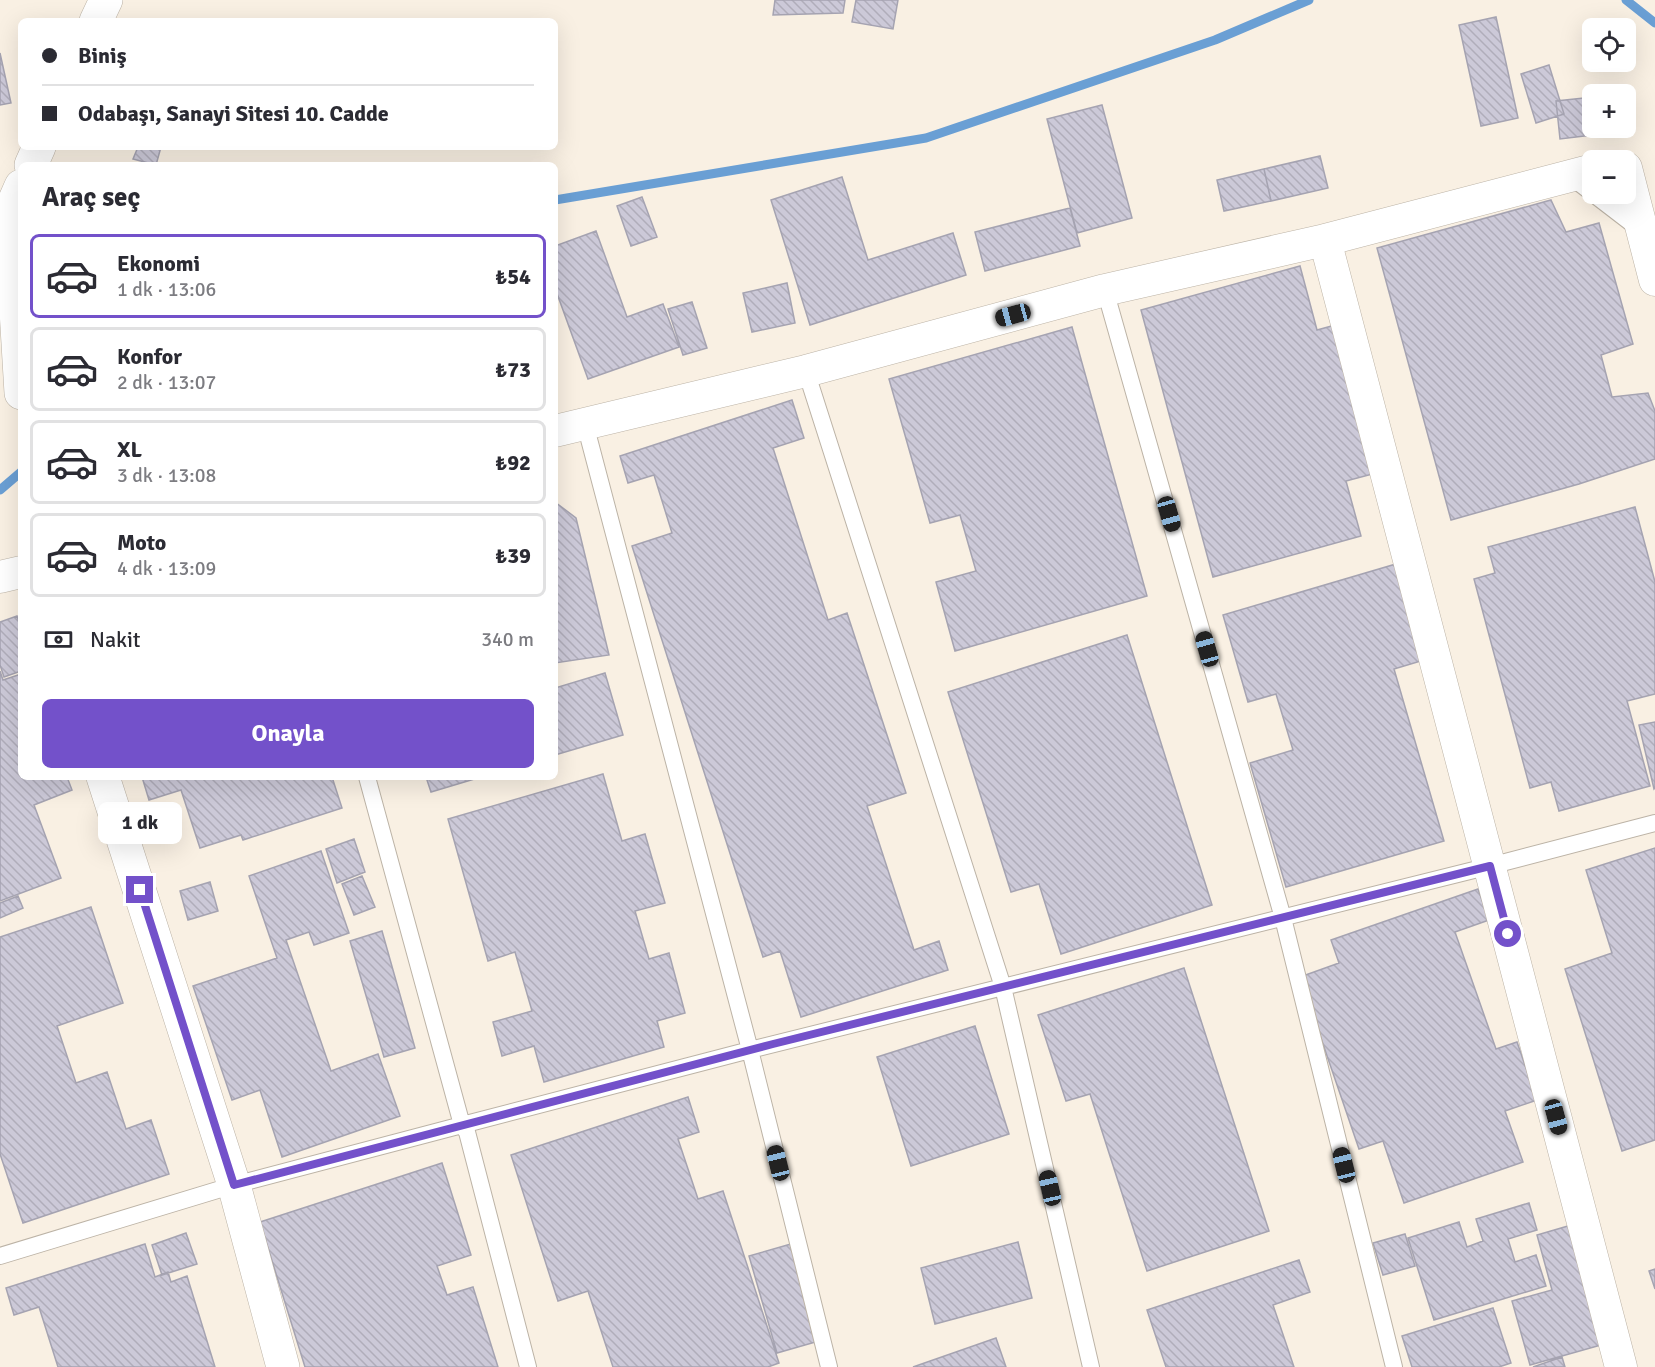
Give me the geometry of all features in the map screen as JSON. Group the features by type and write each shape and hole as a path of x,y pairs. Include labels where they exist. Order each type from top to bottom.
{"street":[{"path":"97,18 106,0"},
{"path":"558,430 806,371 1105,290 1325,240 1582,173"},
{"path":"10,201 18,341"},
{"path":"1635,204 1655,280"},
{"path":"1325,240 1622,1367"},
{"path":"0,577 18,573"},
{"path":"105,780 234,1185 283,1367"}],"lane":[{"path":"1614,204 1642,231"},
{"path":"1105,290 1283,918 1394,1367"},
{"path":"806,371 1003,987 1091,1367"},
{"path":"585,424 750,1050 829,1367"},
{"path":"368,780 462,1125 467,1132 528,1367"},
{"path":"0,1256 234,1185 462,1125 750,1050 1655,823"}],"building":[{"path":"775,0 845,0 843,13 773,15"},
{"path":"856,0 898,0 893,29 852,22"},
{"path":"1496,17 1518,118 1481,126 1459,25"},
{"path":"0,53 11,103 0,105"},
{"path":"1549,65 1564,114 1536,123 1521,74"},
{"path":"1582,98 1582,136 1560,139 1556,101"},
{"path":"1102,105 1132,218 1077,233 1047,119"},
{"path":"137,150 160,150 157,162 133,159"},
{"path":"1320,156 1328,188 1271,201 1264,169"},
{"path":"1264,169 1271,201 1224,211 1217,180"},
{"path":"842,177 868,260 953,233 966,275 810,325 771,200"},
{"path":"642,197 657,237 631,246 617,206"},
{"path":"1551,200 1566,232 1599,223 1633,344 1601,355 1612,397 1648,393 1655,411 1655,459 1579,484 1451,520 1377,248"},
{"path":"1070,208 1080,246 985,271 975,232"},
{"path":"596,231 627,317 663,304 679,347 588,379 558,296 558,245"},
{"path":"1300,266 1317,330 1339,324 1380,472 1346,481 1361,536 1213,577 1141,310"},
{"path":"787,283 795,323 752,332 743,293"},
{"path":"692,302 707,348 683,355 668,309"},
{"path":"1072,327 1147,596 955,651 936,582 976,571 960,515 930,523 889,379"},
{"path":"792,400 804,438 773,448 828,620 847,613 906,793 867,806 914,950 939,941 948,970 801,1017 780,951 763,957 632,546 672,533 654,475 628,483 620,456"},
{"path":"558,504 576,518 609,655 558,663"},
{"path":"1635,507 1655,582 1655,694 1627,701 1650,786 1559,811 1551,782 1530,788 1474,579 1495,573 1488,547"},
{"path":"1406,561 1434,657 1394,669 1444,841 1286,887 1250,763 1293,750 1276,694 1248,702 1223,615"},
{"path":"17,616 18,619 18,672 4,677 0,665 0,622"},
{"path":"1127,635 1212,905 1061,954 1039,884 1011,892 948,692"},
{"path":"0,671 3,680 18,675 18,780 68,780 72,790 34,805 61,878 0,901"},
{"path":"605,673 623,735 558,754 558,687"},
{"path":"1655,722 1655,788 1654,789 1639,725"},
{"path":"603,774 622,841 645,834 665,903 635,911 649,959 669,953 685,1013 657,1021 664,1047 544,1082 534,1046 502,1056 493,1022 532,1011 515,952 488,961 448,819"},
{"path":"143,780 333,780 342,808 243,840 241,835 200,848 181,790 149,800"},
{"path":"427,780 471,780 431,792"},
{"path":"354,839 365,872 337,883 326,849"},
{"path":"1655,848 1655,1140 1622,1151 1565,969 1612,953 1586,870"},
{"path":"321,851 349,933 314,945 309,932 286,940 331,1071 378,1054 400,1116 282,1157 260,1090 232,1100 193,986 277,958 249,876"},
{"path":"362,876 375,907 354,915 342,884"},
{"path":"210,882 218,911 188,920 180,891"},
{"path":"1478,889 1489,920 1455,932 1496,1049 1517,1042 1537,1100 1505,1111 1523,1162 1404,1203 1383,1141 1359,1149 1300,977 1339,963 1331,940"},
{"path":"18,896 23,908 0,918 0,903"},
{"path":"91,907 123,1003 57,1026 76,1083 107,1072 126,1129 151,1120 169,1174 23,1223 0,1154 0,937"},
{"path":"382,931 415,1048 384,1057 350,941"},
{"path":"1184,968 1269,1231 1147,1271 1090,1094 1066,1101 1038,1015"},
{"path":"975,1026 1009,1134 911,1166 877,1057"},
{"path":"688,1097 699,1132 678,1139 698,1199 723,1191 779,1363 768,1367 613,1367 588,1291 558,1301 511,1155"},
{"path":"442,1163 471,1255 437,1266 447,1295 473,1287 498,1367 305,1367 260,1222"},
{"path":"1529,1203 1537,1230 1508,1239 1515,1262 1536,1255 1546,1286 1434,1320 1408,1238 1459,1222 1467,1247 1483,1241 1476,1219"},
{"path":"1568,1226 1601,1345 1530,1365 1512,1301 1552,1290 1537,1235"},
{"path":"186,1233 197,1264 162,1275 152,1245"},
{"path":"1405,1234 1415,1266 1383,1275 1373,1243"},
{"path":"1018,1242 1032,1298 935,1324 921,1268"},
{"path":"145,1244 155,1277 168,1272 171,1282 187,1276 215,1367 58,1367 39,1307 14,1315 6,1288"},
{"path":"791,1244 819,1341 777,1353 749,1256"},
{"path":"1299,1260 1310,1292 1273,1305 1294,1367 1166,1367 1147,1310"},
{"path":"1655,1269 1655,1289 1649,1271"},
{"path":"1493,1308 1511,1363 1499,1367 1412,1367 1402,1336"},
{"path":"996,1338 1006,1367 913,1367"},
{"path":"1562,1357 1565,1367 1533,1367"}],"waterway":[{"path":"558,199 926,138 1215,40 1309,0"},
{"path":"1626,0 1655,23"},
{"path":"0,490 18,475"}],"route":[{"path":"140,890 234,1185 773,1044 1490,866 1508,934"}]}
